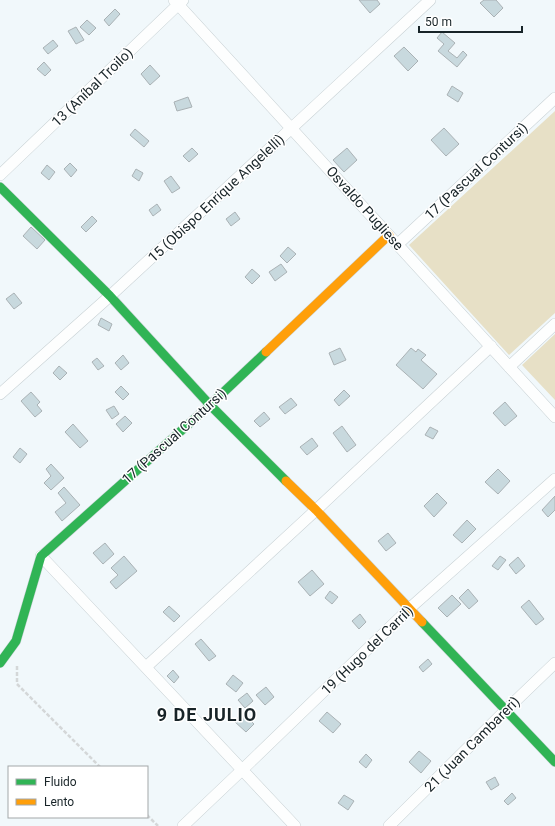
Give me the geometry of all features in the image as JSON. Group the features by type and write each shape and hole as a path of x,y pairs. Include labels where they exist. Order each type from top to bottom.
{"street":[{"name":"15 (Obispo Enrique Angelelli)","path":"0,394 110,296 430,0"},
{"name":"Osvaldo Pugliese","path":"179,2 555,417"},
{"name":"13 (Aníbal Troilo)","path":"0,175 179,2"},
{"name":"17 (Pascual Contursi)","path":"398,244 555,98"},
{"path":"0,187 110,296 210,406 316,510 555,762"},
{"name":"17 (Pascual Contursi)","path":"41,556 210,406 389,234"},
{"path":"510,367 555,324"},
{"path":"146,667 491,346"},
{"name":"19 (Hugo del Carril)","path":"183,826 410,608 555,479"},
{"path":"0,663 16,641 41,556"},
{"path":"41,556 295,826"},
{"name":"21 (Juan Cambareri)","path":"389,826 555,663"}],"path":[{"path":"16,663 17,684 99,766"},
{"path":"148,815 158,826"}],"shaded area":[{"path":"555,111 555,313 509,355 409,245"},
{"path":"555,334 555,400 522,365"}],"building":[{"path":"359,0 377,0 380,4 370,13"},
{"path":"484,0 496,0 503,8 494,17 480,3"},
{"path":"115,9 120,14 109,26 104,20"},
{"path":"87,20 96,28 89,35 80,27"},
{"path":"76,27 84,40 76,44 68,31"},
{"path":"442,32 455,43 448,51 457,58 463,51 467,55 457,67 438,51 444,44 437,38"},
{"path":"53,40 58,46 48,54 43,48"},
{"path":"404,47 418,61 408,71 394,56"},
{"path":"44,62 51,70 45,76 37,69"},
{"path":"150,65 160,76 150,85 141,74"},
{"path":"452,86 463,93 458,102 447,95"},
{"path":"188,97 192,107 177,111 174,102"},
{"path":"444,128 459,144 446,156 431,140"},
{"path":"135,129 149,141 144,147 130,135"},
{"path":"192,148 198,154 189,162 183,156"},
{"path":"347,148 357,160 344,172 333,160"},
{"path":"70,163 77,170 71,177 64,169"},
{"path":"47,165 55,172 49,180 41,173"},
{"path":"136,169 143,173 139,181 132,176"},
{"path":"171,176 180,188 172,193 164,181"},
{"path":"157,204 161,210 153,216 149,210"},
{"path":"235,212 240,219 231,226 226,219"},
{"path":"92,216 97,221 86,232 81,227"},
{"path":"31,227 45,240 37,249 23,236"},
{"path":"288,247 296,254 287,263 280,256"},
{"path":"281,264 287,272 275,281 269,272"},
{"path":"252,269 260,276 252,284 245,277"},
{"path":"14,293 22,303 14,309 6,299"},
{"path":"101,318 112,324 109,331 98,325"},
{"path":"340,348 346,360 334,365 329,353"},
{"path":"411,348 416,352 418,349 426,355 421,360 437,374 423,389 396,365"},
{"path":"123,355 129,363 121,370 115,363"},
{"path":"97,358 104,366 98,370 92,362"},
{"path":"59,366 67,373 60,380 53,373"},
{"path":"121,386 129,394 123,400 115,392"},
{"path":"344,390 350,396 339,406 334,400"},
{"path":"31,392 40,402 37,405 42,411 35,417 21,401"},
{"path":"291,398 297,405 285,414 279,407"},
{"path":"505,402 517,416 505,426 493,413"},
{"path":"114,406 119,414 112,419 106,410"},
{"path":"264,412 270,419 260,427 254,421"},
{"path":"125,416 132,423 123,432 116,424"},
{"path":"73,424 88,441 80,448 65,432"},
{"path":"342,426 356,445 347,452 333,433"},
{"path":"430,427 438,431 433,439 425,435"},
{"path":"312,438 318,446 307,455 300,447"},
{"path":"20,448 27,454 20,463 13,457"},
{"path":"51,464 64,478 51,490 44,483 51,476 46,469"},
{"path":"498,469 510,481 498,494 485,482"},
{"path":"64,487 80,505 62,521 55,512 66,503 58,493"},
{"path":"437,493 447,503 434,517 424,506"},
{"path":"555,496 555,510 548,517 542,510"},
{"path":"467,520 476,529 462,543 453,535"},
{"path":"388,533 396,543 386,551 378,541"},
{"path":"105,543 114,554 103,564 93,553"},
{"path":"124,556 137,571 116,589 110,582 118,575 111,568"},
{"path":"500,556 506,560 498,570 492,566"},
{"path":"518,557 525,566 516,574 509,565"},
{"path":"312,570 324,584 310,596 298,582"},
{"path":"468,589 478,601 469,609 459,598"},
{"path":"330,591 338,597 332,604 325,598"},
{"path":"452,595 461,604 447,617 438,608"},
{"path":"529,600 544,619 536,625 521,607"},
{"path":"169,606 180,616 174,622 163,612"},
{"path":"360,614 366,622 359,629 352,621"},
{"path":"201,639 216,656 209,661 195,644"},
{"path":"428,659 432,664 423,672 419,667"},
{"path":"173,670 179,677 174,683 167,676"},
{"path":"233,675 243,683 236,692 226,684"},
{"path":"266,687 274,697 265,705 256,695"},
{"path":"247,693 253,701 245,708 238,700"},
{"path":"327,712 341,724 333,733 319,721"},
{"path":"243,713 254,724 246,732 234,721"},
{"path":"419,751 431,761 421,773 409,762"},
{"path":"366,754 372,760 366,768 359,762"},
{"path":"495,777 499,785 491,790 486,782"},
{"path":"512,793 516,798 508,805 504,801"},
{"path":"344,795 354,801 348,810 338,803"}],"traffic: fast":[{"path":"0,187 110,296 210,405 286,481"},
{"path":"0,663 16,641 41,556 210,405 266,352"},
{"path":"422,622 555,762"}],"traffic: slow":[{"path":"266,352 389,235"},
{"path":"286,481 316,510 422,622"}],"district":[{"name":"9 DE JULIO","path":"207,715"}]}
